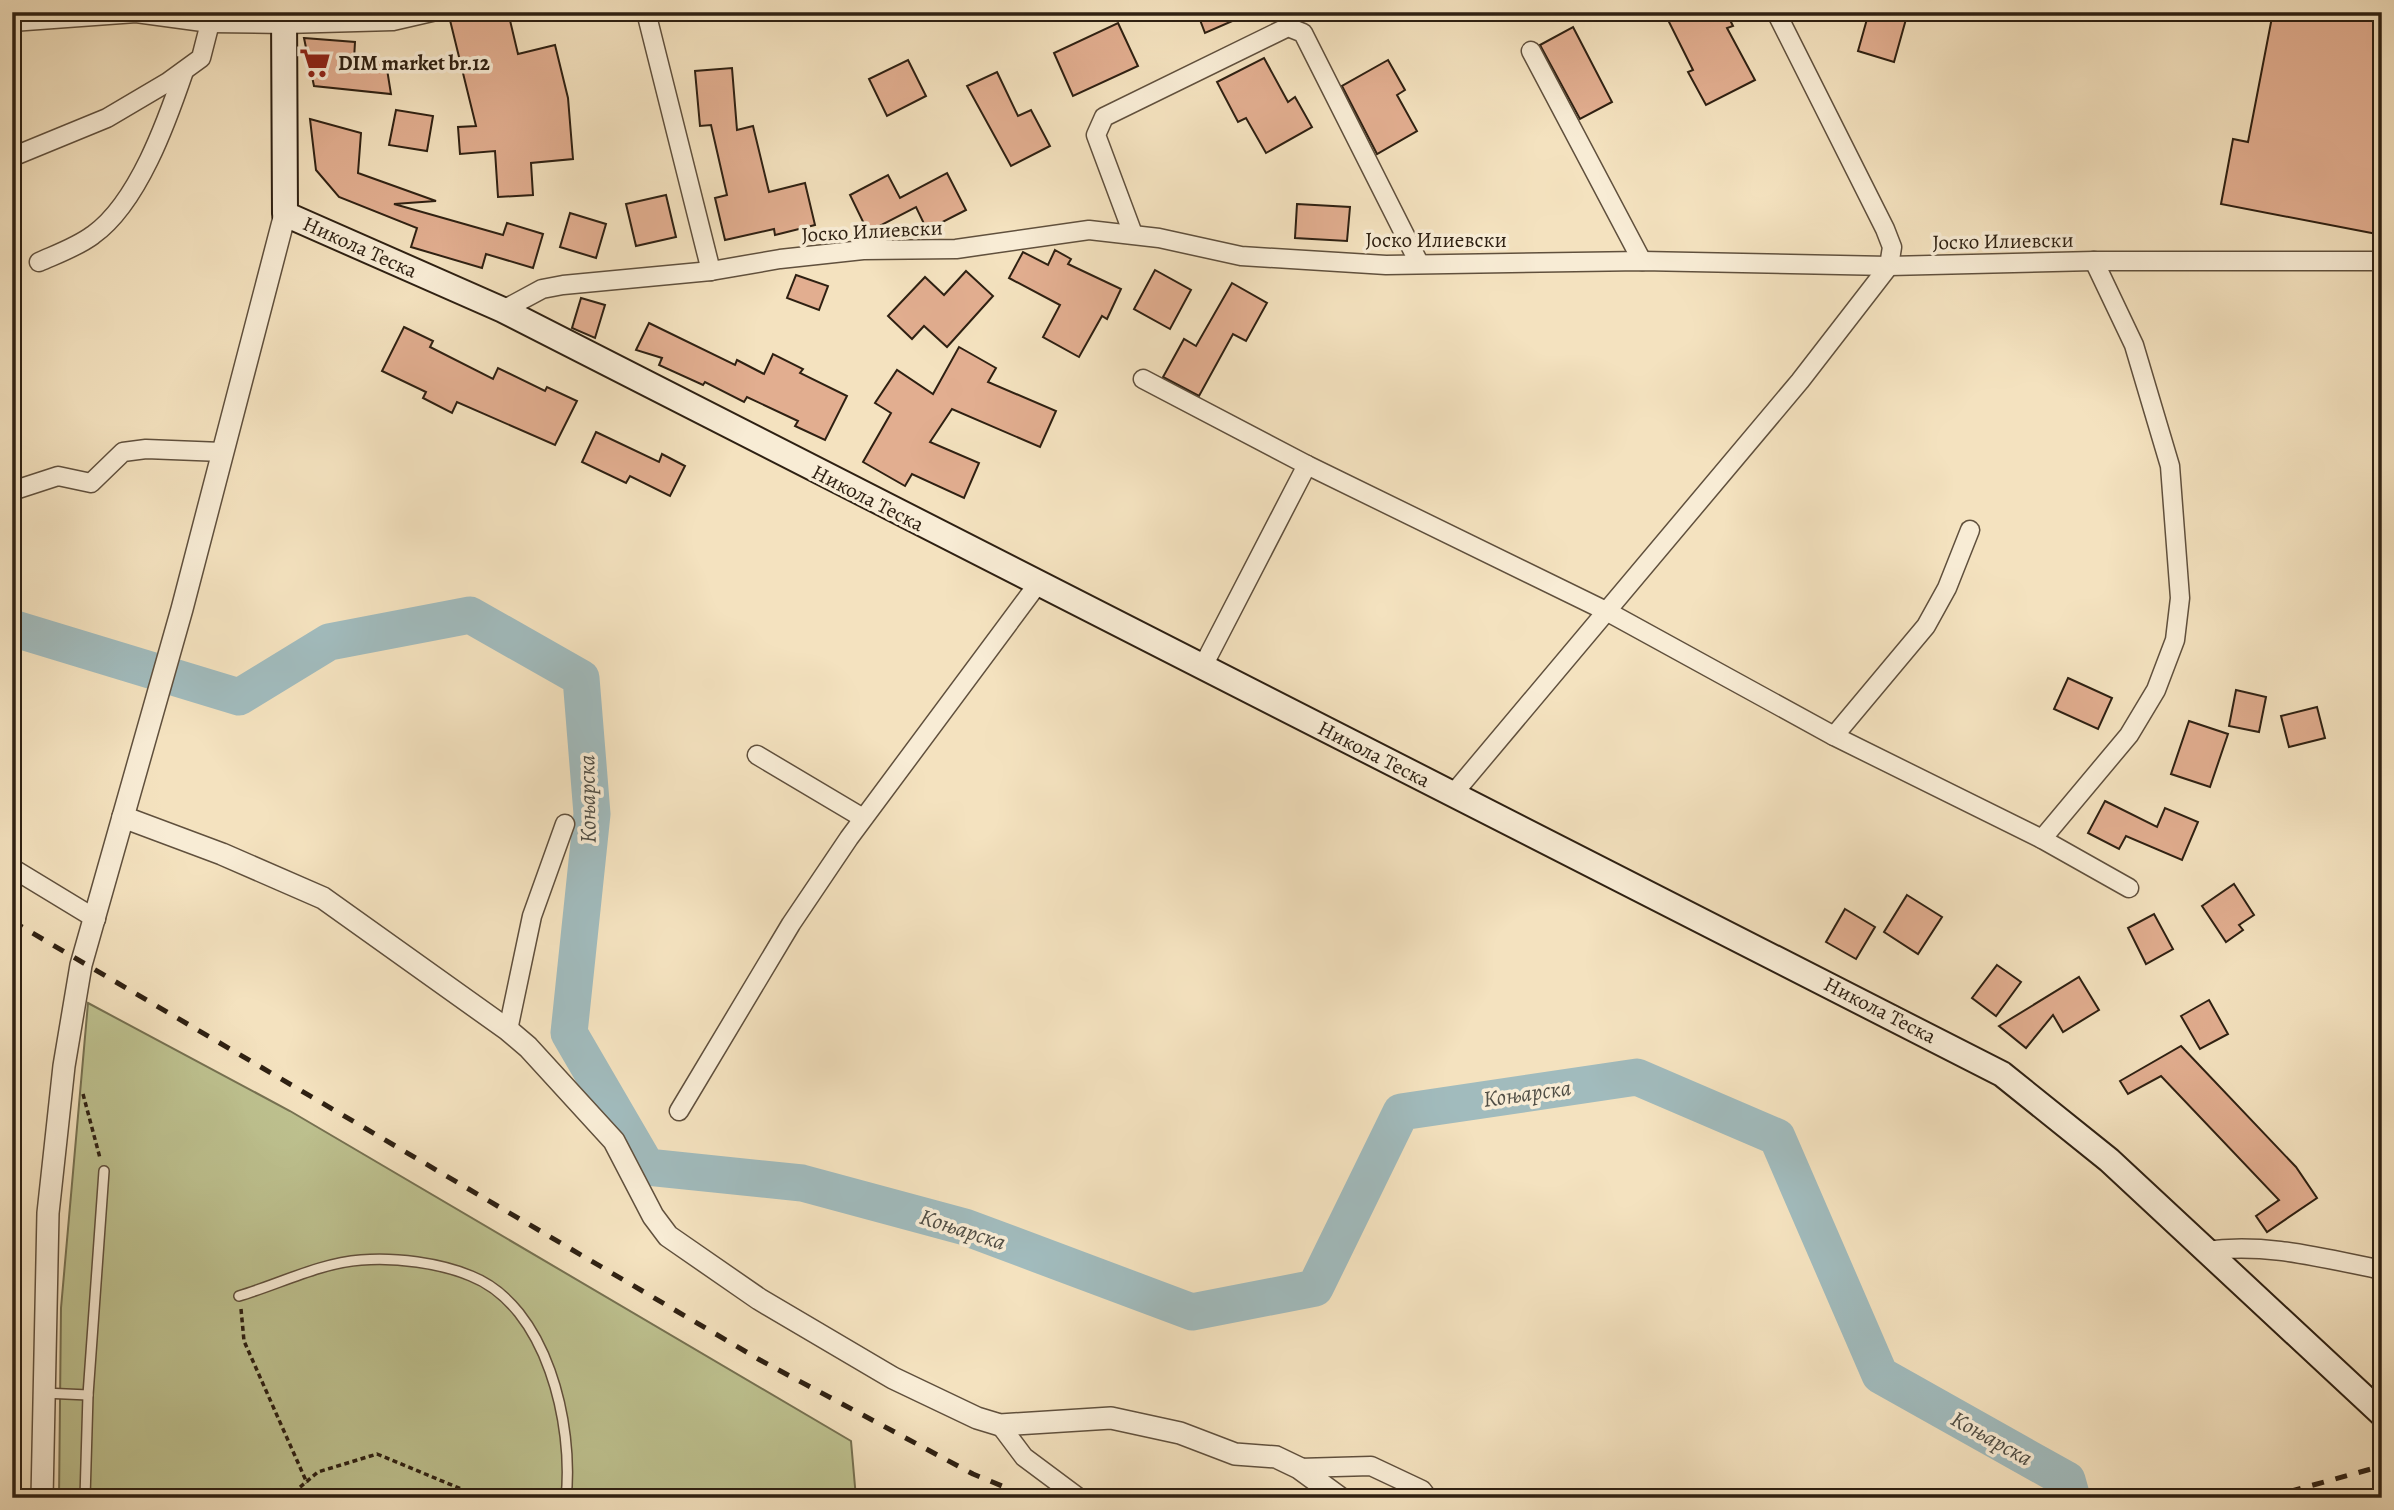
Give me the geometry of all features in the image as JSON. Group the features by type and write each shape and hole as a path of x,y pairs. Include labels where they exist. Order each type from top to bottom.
{"main road":[{"path":"284,18 285,214"},
{"name":"Никола Теска","path":"285,214 503,310 1037,585 2002,1074 2109,1160 2382,1414"}],"street":[{"path":"12,22 125,13 168,15 210,23 284,18 393,21 432,12"},
{"path":"646,12 711,271"},
{"path":"1453,794 1608,612 1837,335 1889,266 1892,247 1885,229 1776,12"},
{"path":"12,157 107,118 184,71 201,58 210,23"},
{"path":"1133,234 1096,135 1098,124 1104,117 1288,27 1303,33 1419,263"},
{"path":"1531,51 1643,261"},
{"path":"39,262 94,235 121,206 163,134 184,71"},
{"path":"43,1498 48,1213 64,1066 81,965 182,609 285,214"},
{"name":"Јоско Илиевски","path":"503,310 542,289 617,278 711,271 780,258 863,250 956,249 1089,230 1133,234 1266,258 1387,265 1643,261 1889,266 2094,261 2382,261"},
{"path":"2042,839 2129,735 2156,690 2175,640 2180,598 2170,466 2134,345 2094,261"},
{"path":"1143,379 1307,465 1608,612 1834,736 2042,839 2129,888"},
{"path":"12,491 58,476 92,483 123,452 146,449 222,452"},
{"path":"1202,668 1307,465"},
{"path":"1834,736 1926,626 1947,588 1970,530"},
{"path":"679,1111 791,924 863,818 1037,585"},
{"path":"757,755 863,818"},
{"path":"123,817 222,854 323,898 508,1030 614,1141 653,1216 668,1236 759,1298 893,1378 977,1418 1000,1425 1032,1425 1081,1418 1133,1421 1180,1433 1215,1449 1276,1457 1299,1468 1340,1498"},
{"path":"508,1030 532,916 565,824"},
{"path":"12,868 96,919"},
{"path":"2205,1251 2238,1246 2273,1248 2382,1270"},
{"path":"1000,1425 1024,1457 1079,1498"},
{"path":"1299,1468 1371,1466 1422,1490 1428,1498"}],"lane":[{"path":"85,1498 88,1395 104,1171"},
{"path":"239,1296 325,1267 362,1260 434,1266 473,1276 523,1317 555,1384 566,1455 566,1498"},
{"path":"44,1394 88,1395"}],"path":[{"path":"64,1066 75,1070 82,1087 104,1171"},
{"path":"239,1296 244,1341 307,1483"},
{"path":"287,1498 318,1472 377,1454 482,1498"}],"green space":[{"path":"88,1003 290,1111 851,1441 856,1498 59,1498 61,1308"}],"building":[{"path":"448,12 508,12 518,54 555,45 568,98 573,159 531,163 533,195 498,197 495,151 460,154 458,127 476,126"},
{"path":"1197,12 1253,12 1205,33"},
{"path":"1678,12 1726,12 1733,26 1727,28 1755,80 1706,105 1688,72 1693,70 1667,18"},
{"path":"1869,12 1908,12 1894,62 1858,51"},
{"path":"2273,12 2382,12 2382,235 2221,204 2233,139 2248,142"},
{"path":"1118,23 1138,66 1073,96 1054,53"},
{"path":"1573,27 1612,102 1580,119 1540,45"},
{"path":"304,38 355,42 354,60 386,63 391,94 314,86"},
{"path":"1264,58 1288,102 1295,97 1312,127 1266,153 1246,118 1238,122 1217,82"},
{"path":"908,60 926,96 887,116 869,79"},
{"path":"1388,60 1405,90 1397,95 1417,131 1377,154 1342,86"},
{"path":"732,68 737,130 753,126 769,192 805,183 815,225 775,235 774,229 725,240 715,198 727,195 711,125 700,126 695,71"},
{"path":"997,72 1018,116 1031,110 1050,146 1011,166 967,86"},
{"path":"396,110 433,116 427,151 389,145"},
{"path":"310,119 361,133 358,173 436,201 394,204 503,235 507,223 543,234 533,268 486,254 482,268 411,247 417,228 339,197 316,170"},
{"path":"947,173 966,210 927,230 916,207 868,232 850,195 888,175 900,198"},
{"path":"666,195 676,237 636,246 626,204"},
{"path":"1297,204 1350,207 1347,241 1295,238"},
{"path":"570,213 606,224 596,258 560,247"},
{"path":"1055,250 1071,259 1068,264 1121,289 1107,319 1102,316 1079,357 1043,337 1060,305 1009,278 1023,252 1048,265"},
{"path":"1155,270 1191,290 1170,329 1134,309"},
{"path":"966,271 993,296 947,347 924,326 912,339 888,316 925,277 944,295"},
{"path":"796,275 828,286 819,310 787,298"},
{"path":"1232,283 1267,303 1246,341 1233,334 1199,396 1163,377 1184,339 1196,346"},
{"path":"581,298 605,305 595,338 572,328"},
{"path":"649,323 735,365 737,360 764,374 773,354 803,369 800,373 847,396 825,440 795,426 798,421 747,397 744,402 705,382 703,385 659,365 662,358 636,350"},
{"path":"404,327 433,341 430,347 493,379 498,368 545,391 547,387 577,401 555,445 457,402 452,413 423,398 426,392 382,371"},
{"path":"959,347 996,368 988,382 1056,411 1040,447 952,409 930,442 979,463 964,498 912,474 905,486 863,462 891,413 875,403 897,370 933,394"},
{"path":"596,432 659,462 662,454 685,466 670,496 630,476 626,483 582,462"},
{"path":"2068,678 2112,698 2098,729 2054,709"},
{"path":"2236,690 2266,697 2259,732 2229,726"},
{"path":"2317,707 2325,738 2289,747 2281,716"},
{"path":"2189,721 2228,734 2210,787 2171,774"},
{"path":"2105,801 2157,827 2165,808 2198,822 2182,860 2126,836 2119,849 2088,833"},
{"path":"2234,884 2254,915 2239,925 2243,930 2226,942 2202,906"},
{"path":"1907,895 1942,917 1918,954 1884,932"},
{"path":"1845,909 1875,927 1856,959 1826,942"},
{"path":"2154,914 2173,949 2146,964 2128,928"},
{"path":"1997,965 2021,982 1996,1016 1972,998"},
{"path":"2079,977 2099,1010 2063,1032 2053,1015 2026,1048 1999,1026"},
{"path":"2209,1000 2228,1034 2200,1049 2181,1016"},
{"path":"2181,1046 2296,1167 2317,1198 2267,1232 2256,1216 2279,1200 2161,1076 2128,1094 2120,1081"}],"waterway":[{"name":"Коњарска","path":"12,628 239,697 329,642 470,615 581,678 592,814 569,1033 647,1167 802,1183 965,1227 1192,1312 1315,1288 1401,1112 1637,1077 1777,1137 1880,1375 2067,1480 2072,1498"}],"railway":[{"path":"12,921 760,1360 973,1474 1031,1498"},
{"path":"2266,1498 2382,1466"}],"place":[{"name":"DIM market br.12","path":"315,63"}]}
